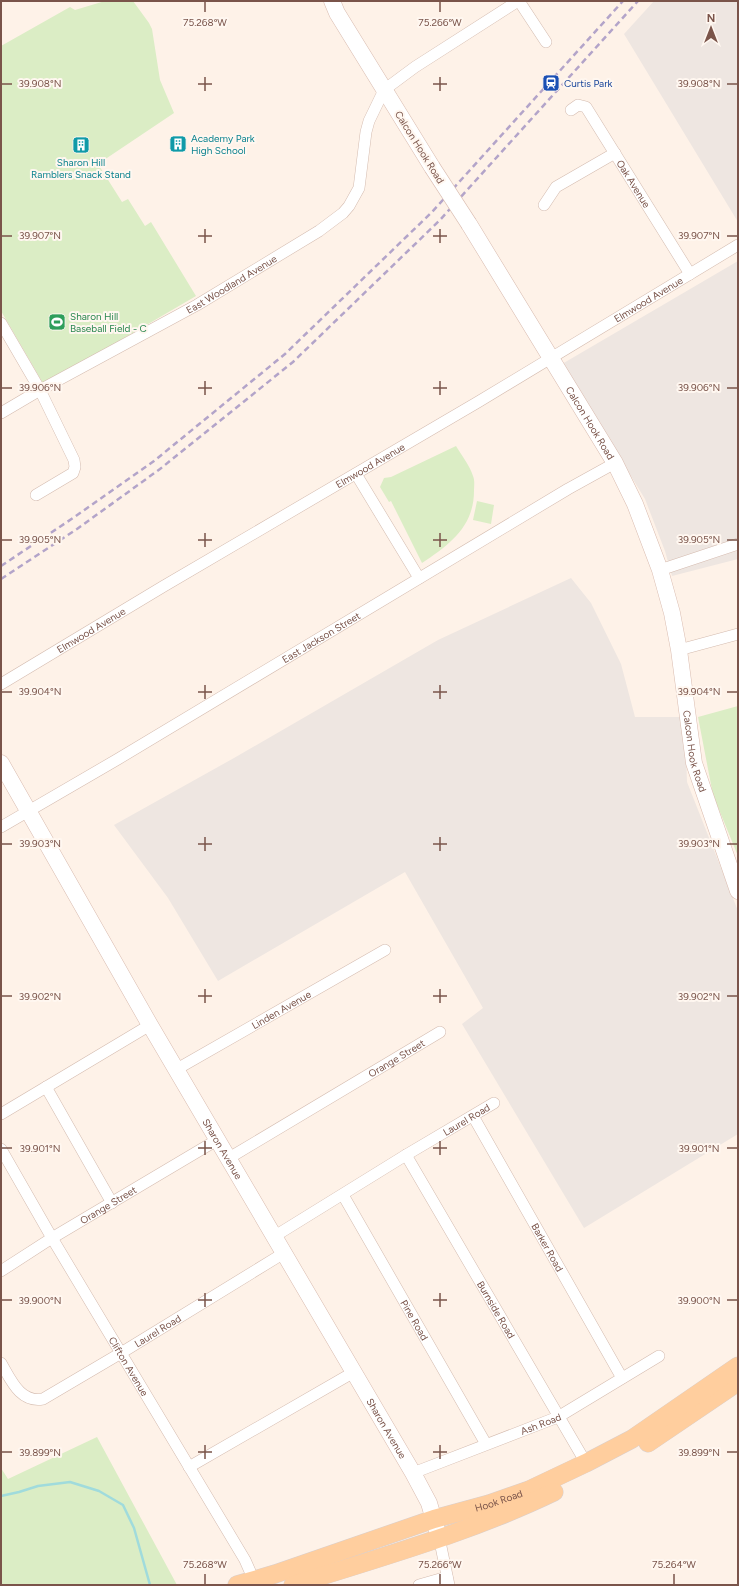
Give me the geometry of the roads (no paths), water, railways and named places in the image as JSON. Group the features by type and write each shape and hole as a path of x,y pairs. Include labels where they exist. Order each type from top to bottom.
{"main road":[{"name":"Hook Road","path":"237,1585 255,1582 434,1519 489,1504 529,1490 632,1439 738,1366"},
{"name":"Hook Road","path":"293,1585 508,1513 612,1464 639,1449 738,1382"}],"street":[{"name":"Calcon Hook Road","path":"332,1 337,13 384,90 469,224 615,463 635,504 660,570 672,613 679,650 694,763 738,890"},
{"path":"384,90 415,67 519,1 546,42"},
{"name":"East Woodland Avenue","path":"1,413 40,390 197,305 319,231 343,213 349,206 359,188 366,132 369,121 384,90"},
{"name":"Oak Avenue","path":"571,110 578,105 586,107 690,274"},
{"path":"544,205 556,187 615,154"},
{"name":"Elmwood Avenue","path":"1,684 164,586 356,474 738,245"},
{"path":"1,323 40,390 74,460 75,467 73,473 36,495"},
{"name":"East Jackson Street","path":"1,827 110,764 568,489 615,463"},
{"path":"356,474 419,578"},
{"path":"660,570 738,544"},
{"path":"679,650 738,634"},
{"name":"Sharon Avenue","path":"1,763 150,1025 413,1473 429,1503 439,1537"},
{"name":"Linden Avenue","path":"177,1069 385,950"},
{"path":"1,1114 150,1025"},
{"name":"Orange Street","path":"229,1158 440,1032"},
{"path":"46,1087 112,1203"},
{"name":"Laurel Road","path":"275,1236 406,1155 494,1103"},
{"name":"Barker Road","path":"473,1116 622,1378"},
{"name":"Orange Street","path":"1,1271 52,1238 217,1140"},
{"name":"Clifton Avenue","path":"1,1149 52,1238 245,1560 255,1582"},
{"name":"Burnside Road","path":"406,1155 586,1463"},
{"name":"Pine Road","path":"343,1195 486,1444"},
{"name":"Laurel Road","path":"1,1363 18,1390 28,1398 36,1400 53,1394 284,1253"},
{"name":"Ash Road","path":"413,1473 558,1417 659,1356"},
{"path":"189,1467 354,1372"},
{"path":"418,1585 448,1581 439,1537"}],"waterway":[{"path":"1,1496 38,1486 70,1482 99,1491 123,1505 134,1528 150,1585"}],"railway":[{"path":"1,566 154,461 285,354 432,212 623,1"},
{"path":"1,579 77,529 160,469 293,362 440,220 638,1"}],"place":[{"name":"Curtis Park","path":"551,83"},
{"name":"Academy Park High School","path":"178,144"},
{"name":"Sharon Hill Ramblers Snack Stand","path":"81,145"},
{"name":"Sharon Hill Baseball Field - C","path":"57,322"}]}
